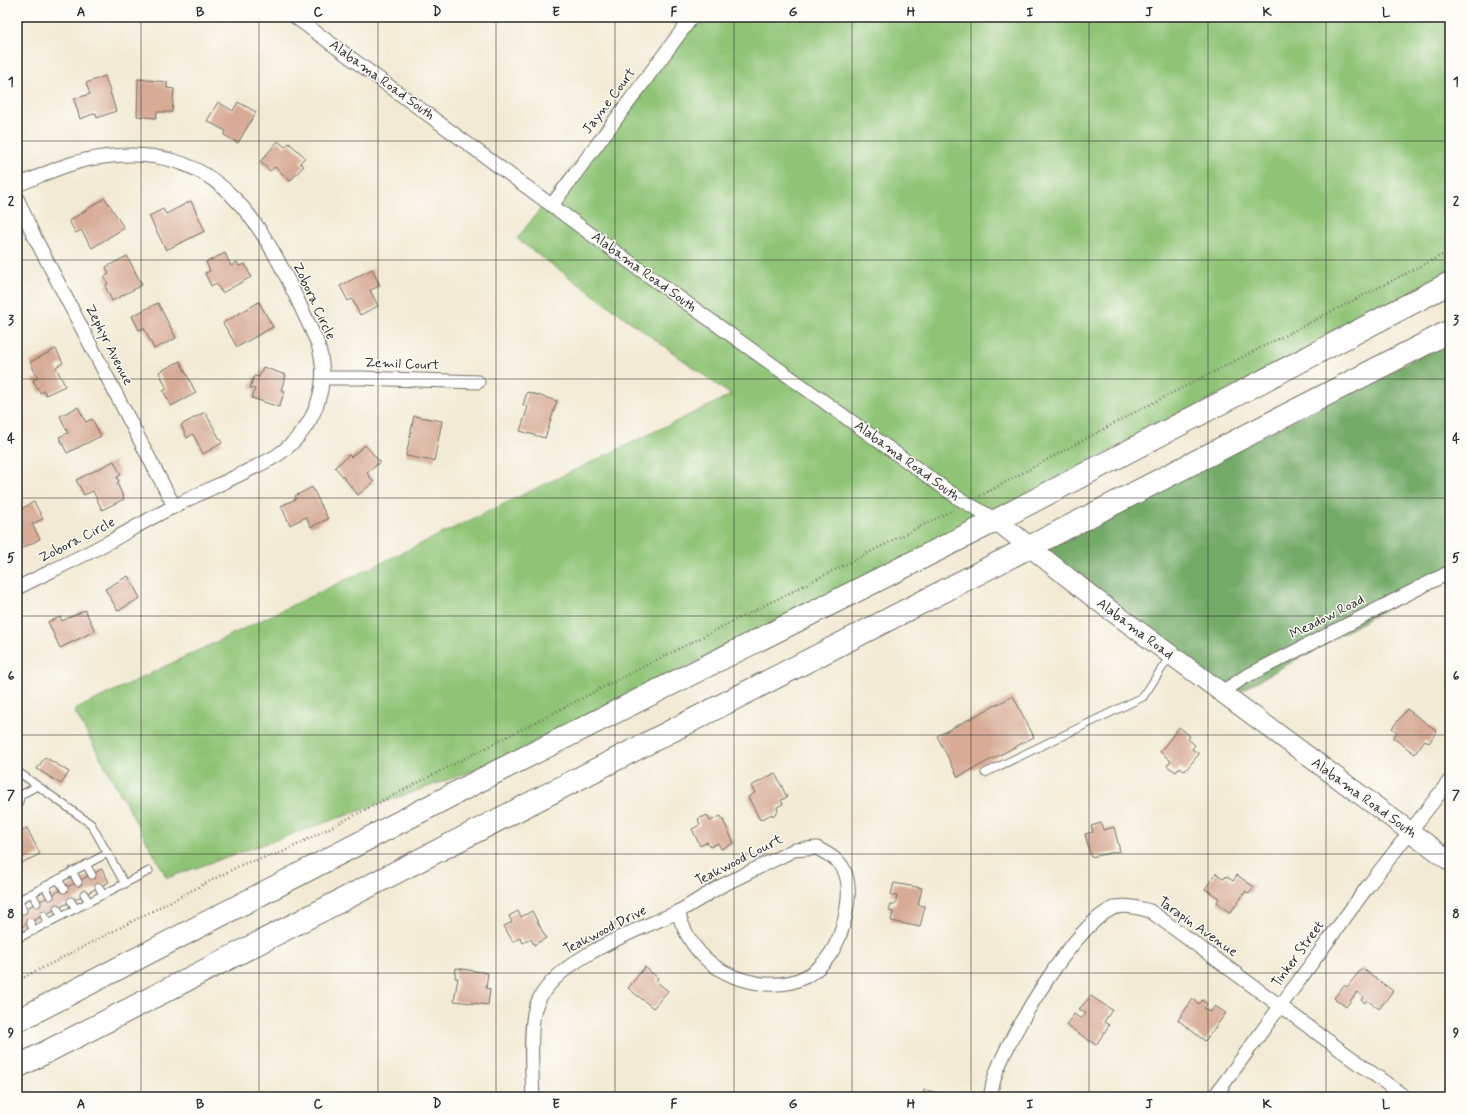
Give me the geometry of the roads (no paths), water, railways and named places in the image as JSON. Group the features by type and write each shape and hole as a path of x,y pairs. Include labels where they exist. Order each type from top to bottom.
{"highway":[{"path":"17,1021 498,771 996,520 1450,283"},
{"path":"17,1067 1450,331"}],"street":[{"name":"Alabama Road South","path":"296,17 552,205 958,498 996,520"},
{"name":"Jayne Court","path":"552,205 692,17"},
{"name":"Zobora Circle","path":"17,186 90,159 124,154 167,158 185,164 216,180 236,197 250,214 269,245 317,342 322,357 324,378 314,412 306,426 294,441 279,454 221,485 174,506 105,544 17,588"},
{"name":"Zephyr Avenue","path":"17,198 33,234 174,506"},
{"name":"Zemil Court","path":"324,378 478,382"},
{"name":"Alabama Road","path":"996,520 1094,598 1278,735"},
{"name":"Meadow Road","path":"1221,693 1243,678 1450,572"},
{"name":"Alabama Road South","path":"1278,735 1450,861"},
{"name":"Tinker Street","path":"1214,1097 1368,886 1411,833 1450,780"},
{"name":"Teakwood Court","path":"817,848 834,857 844,870 848,886 848,904 838,942 825,963 810,974 794,982 775,985 757,983 722,972 706,960 693,946 682,927 678,912 721,886 794,850 817,848"},
{"name":"Tarapin Avenue","path":"990,1097 995,1074 1019,1026 1049,977 1086,930 1102,915 1117,908 1133,907 1150,911 1405,1097"},
{"name":"Teakwood Drive","path":"533,1097 533,1022 535,1007 542,992 554,978 584,956 678,912"}],"lane":[{"path":"985,774 1143,697 1171,656"},
{"path":"17,771 91,824 125,884"},
{"path":"17,808 18,796 37,786"},
{"path":"23,910 18,901 108,853"},
{"path":"86,864 92,875"},
{"path":"72,871 78,882"},
{"path":"17,930 19,938 149,872"},
{"path":"58,879 64,889"},
{"path":"45,886 50,896"},
{"path":"99,887 103,895"},
{"path":"32,893 37,903"},
{"path":"84,894 89,902"},
{"path":"71,901 76,909"},
{"path":"57,908 62,916"},
{"path":"44,915 48,924"},
{"path":"30,922 34,931"}]}
